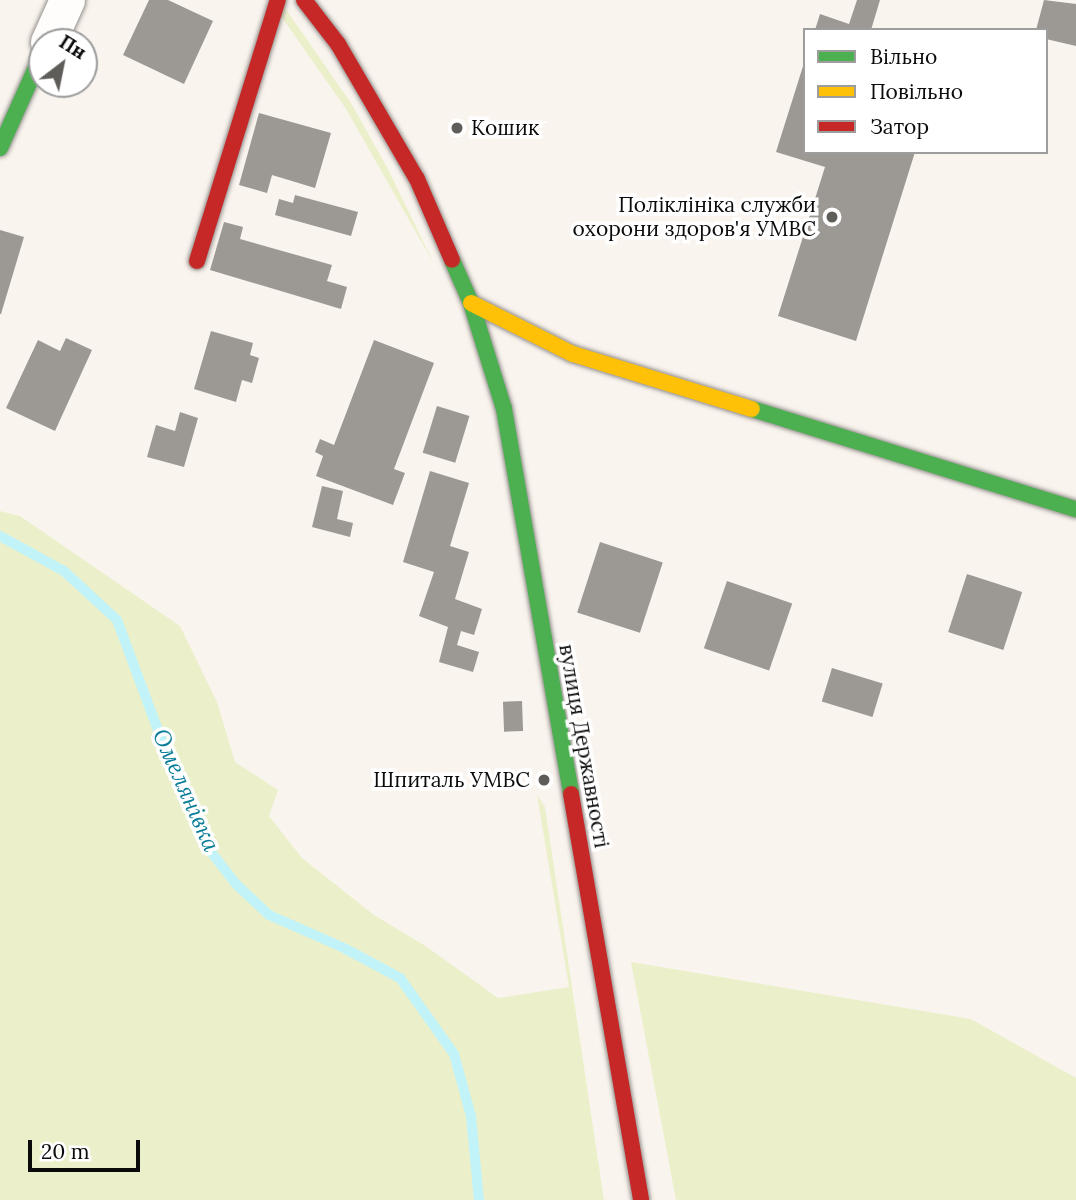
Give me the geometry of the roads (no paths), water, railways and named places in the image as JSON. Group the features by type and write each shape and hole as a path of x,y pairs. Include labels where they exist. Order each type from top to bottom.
{"street":[{"path":"54,28 66,0"},
{"path":"197,261 278,0"},
{"name":"вулиця Державності","path":"304,0 338,44 387,124 428,203 471,303 504,409 641,1200"},
{"path":"0,148 28,85"},
{"path":"471,303 573,354 1076,509"}],"waterway":[{"name":"Омелянівка","path":"0,536 64,571 117,620 180,789 208,848 236,884 269,915 344,948 400,978 454,1054 471,1116 479,1200"}],"place":[{"name":"Кошик","path":"457,128"},
{"name":"Поліклініка служби охорони здоров'я УМВС","path":"832,217"},
{"name":"Шпиталь УМВС","path":"544,780"}]}
